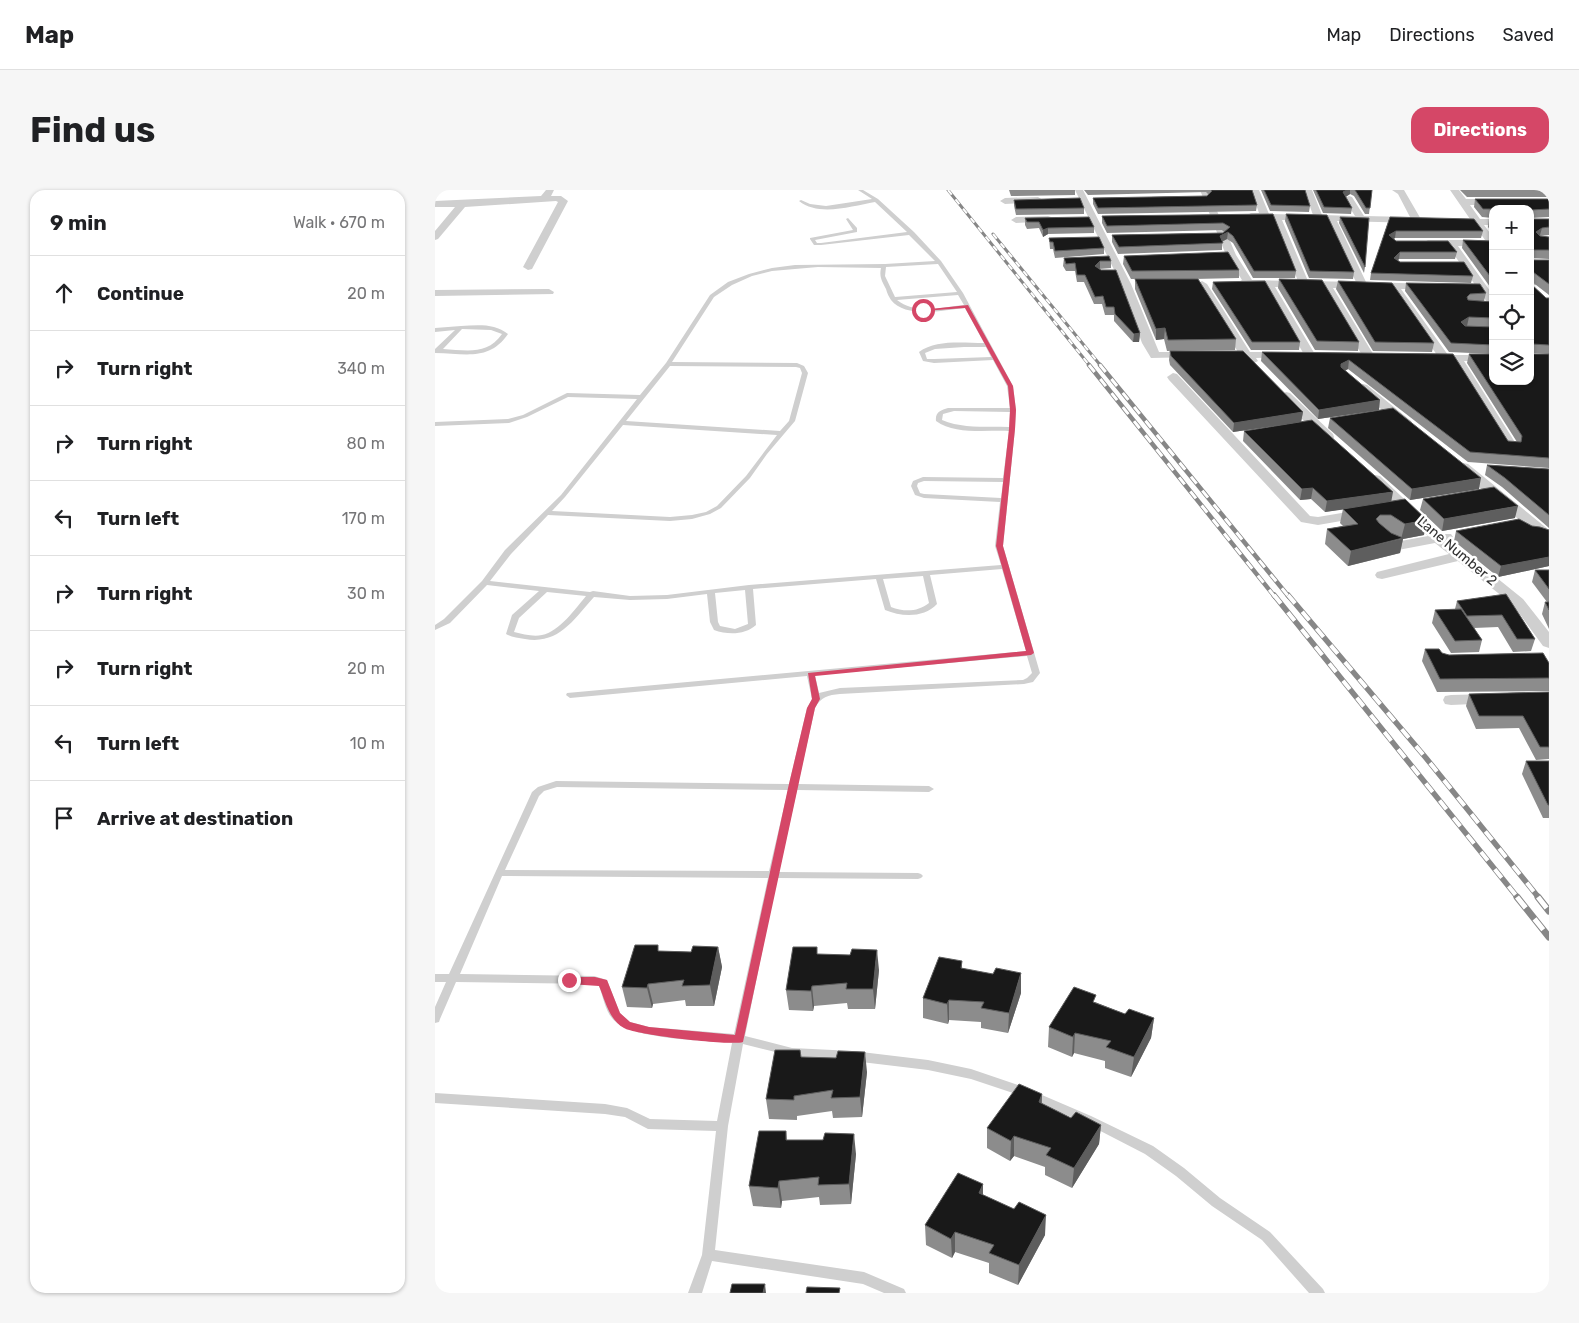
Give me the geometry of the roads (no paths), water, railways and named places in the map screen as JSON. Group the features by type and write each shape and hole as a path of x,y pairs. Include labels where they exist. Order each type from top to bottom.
{"street":[{"path":"1255,190 1265,216"},
{"path":"1308,190 1318,217"},
{"path":"1396,190 1401,192 1416,230"},
{"path":"1454,190 1489,238"},
{"path":"435,204 461,204 547,194 563,201 528,267"},
{"path":"1202,195 1215,215 1217,235 1226,256 1249,283"},
{"path":"1082,197 1114,259 1115,273 1131,284 1155,356 1315,356 1268,282"},
{"path":"1349,199 1361,218"},
{"path":"1005,201 1044,200"},
{"path":"1463,202 1511,202"},
{"path":"435,237 461,204"},
{"path":"1245,216 1361,218 1416,230 1451,243 1489,243"},
{"path":"1276,216 1304,283"},
{"path":"1330,218 1362,284"},
{"path":"1016,220 1055,219"},
{"path":"1443,221 1489,222"},
{"path":"1451,243 1461,264 1489,300"},
{"path":"1230,283 1268,282 1443,287"},
{"path":"1534,286 1549,282"},
{"path":"1202,284 1246,355 1260,369"},
{"path":"1326,284 1369,357"},
{"path":"1394,286 1450,358 1513,447"},
{"path":"435,293 549,292"},
{"path":"1479,306 1489,305"},
{"path":"1417,357 1489,358"},
{"path":"1173,377 1306,519 1318,521 1423,503"},
{"path":"1355,381 1416,431"},
{"path":"1280,390 1335,444"},
{"path":"1373,416 1393,413"},
{"path":"1295,428 1334,422"},
{"path":"1229,438 1248,435"},
{"path":"1492,469 1459,465 1496,492 1549,537"},
{"name":"Lane Number 2","path":"1363,469 1439,539 1518,602 1549,644"},
{"path":"1478,495 1496,492"},
{"path":"1516,523 1525,524 1549,543"},
{"path":"1382,534 1398,546 1461,534"},
{"path":"1382,575 1461,556"},
{"path":"1451,700 1510,698"}],"lane":[{"path":"695,1293 708,1255 722,1126 739,1040 792,788 811,708 820,694 840,691 1024,682 1030,680 1037,673 999,546 1012,429 1011,386 960,293 939,262 912,233 876,200 860,190"},
{"path":"801,201 809,207 820,208 876,200"},
{"path":"848,219 855,228 855,231 812,239 816,244 821,244 912,233"},
{"path":"435,628 447,621 485,583 507,552 548,513 668,364 712,296 739,279 777,270 806,266 884,266 939,262"},
{"path":"884,266 883,276 893,299 900,305 917,310 966,306"},
{"path":"893,299 960,293"},
{"path":"436,351 460,328"},
{"path":"435,330 490,328 503,331 505,334 502,341 489,350 436,351"},
{"path":"989,345 939,347 926,349 922,352 925,360 934,361 996,358"},
{"path":"548,513 670,519 692,517 719,507 748,477 792,421 801,393 805,372 802,367 668,364"},
{"path":"435,424 509,421 525,416 567,395 643,397"},
{"path":"1012,429 954,426 944,424 938,418 939,414 944,410 1013,410"},
{"path":"622,423 781,433"},
{"path":"1005,500 924,496 917,494 914,486 918,480 923,479 1007,480"},
{"path":"485,583 630,598 658,598 749,587 1005,568"},
{"path":"879,577 888,608 899,612 910,612 930,608 933,604 926,574"},
{"path":"711,592 714,622 717,628 724,631 736,631 746,629 752,625 749,587"},
{"path":"544,590 515,617 510,634 534,638 546,637 563,625 593,593"},
{"path":"570,695 1031,653"},
{"path":"811,674 816,699"},
{"path":"435,1019 531,802 535,794 547,786 564,784 929,789"},
{"path":"499,873 918,876"},
{"path":"435,978 595,980 603,983 616,1016 627,1026 649,1031 739,1040 792,1052 909,1062 971,1074 1017,1089 1087,1119 1149,1150 1180,1172 1216,1202 1266,1236 1318,1293"},
{"path":"435,1098 605,1109 627,1113 648,1124 722,1126"},
{"path":"708,1255 864,1278 899,1293"}],"railway":[{"path":"948,190 1090,366"},
{"path":"993,234 1101,366"},
{"path":"1089,365 1275,597"},
{"path":"1100,365 1289,597"},
{"path":"1274,595 1518,898"},
{"path":"1288,595 1426,758 1539,898"},
{"path":"1517,897 1549,937"},
{"path":"1538,897 1549,911"}]}
